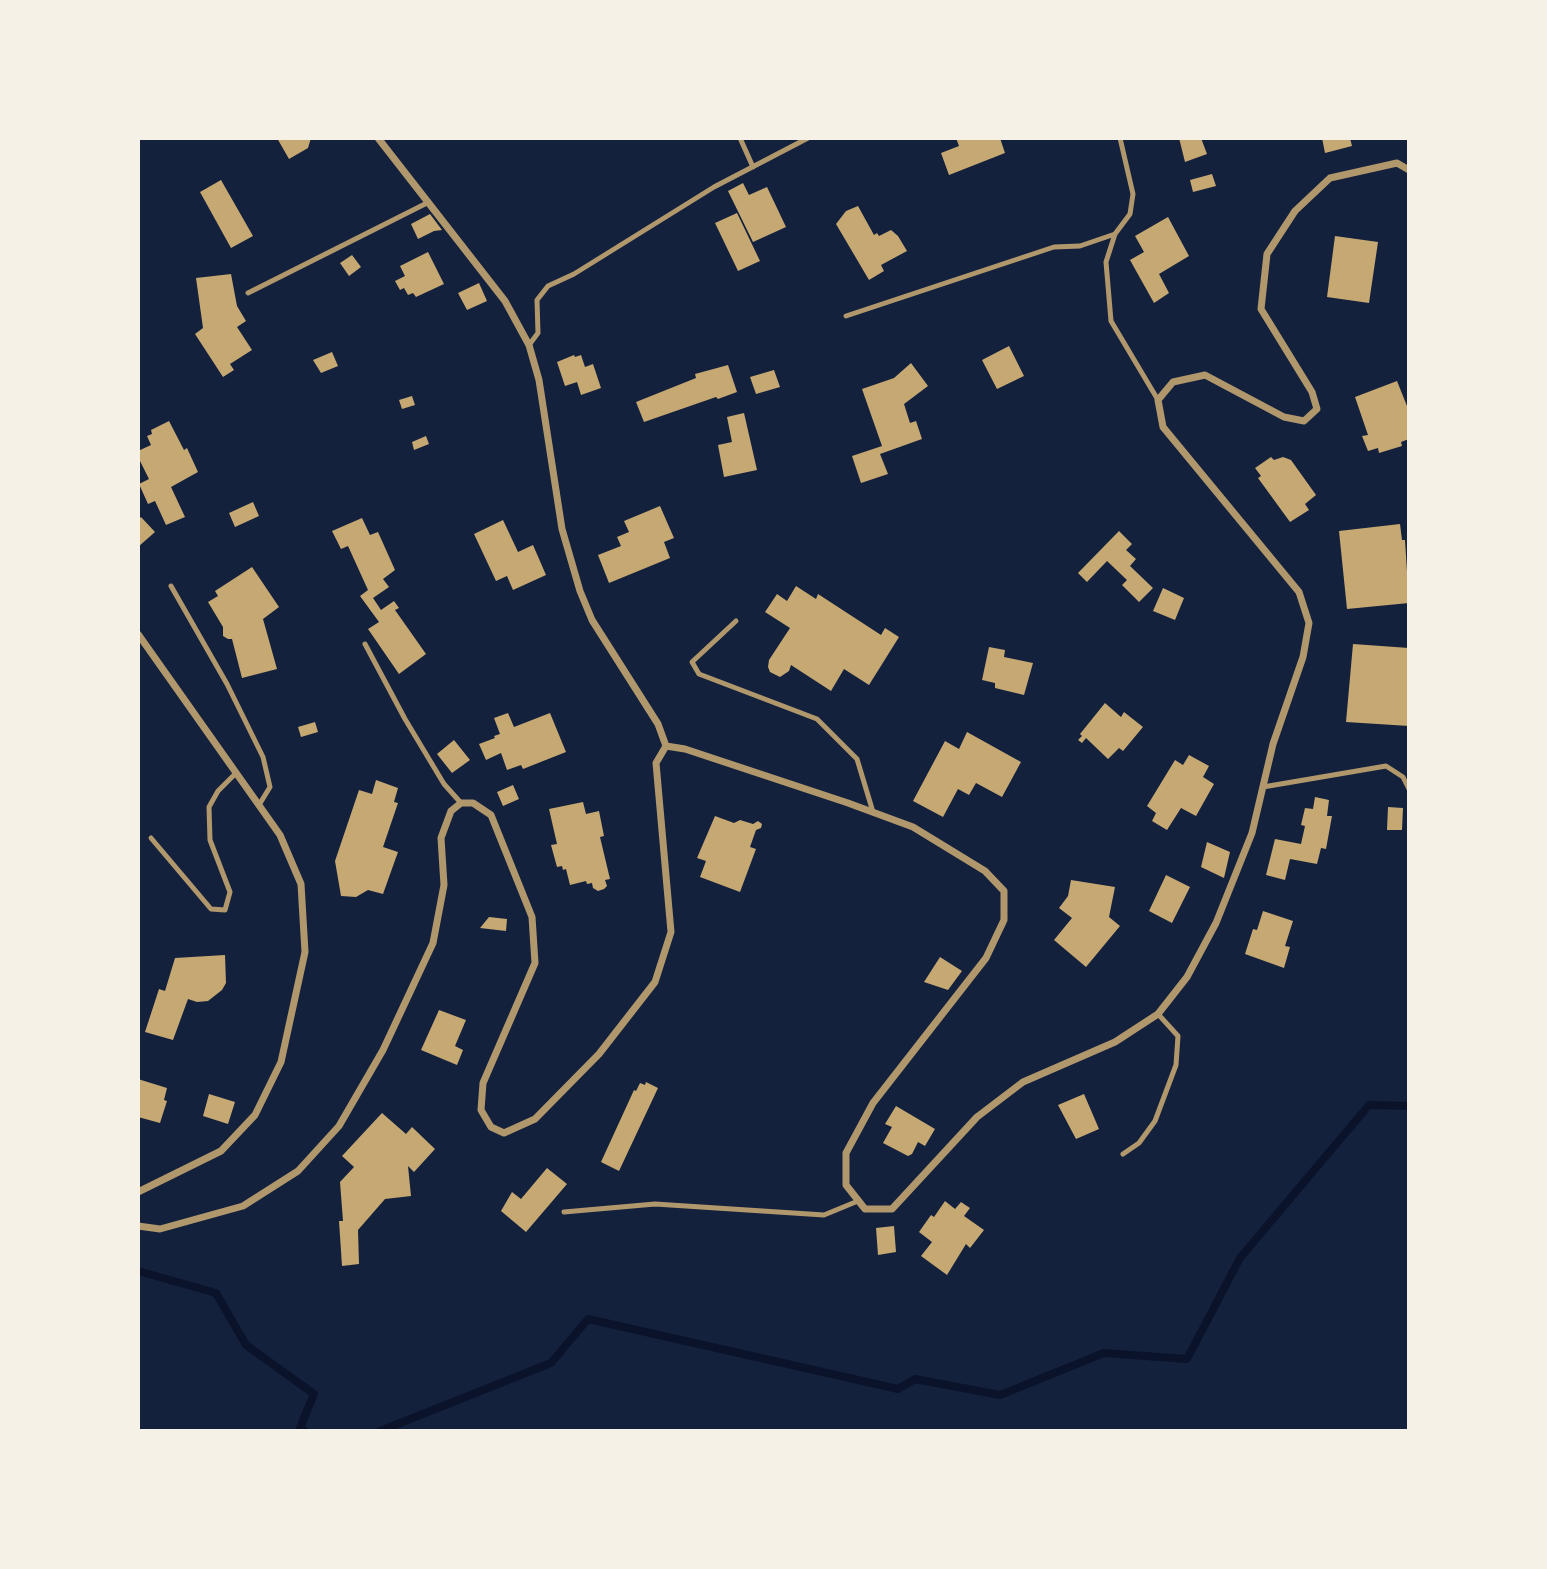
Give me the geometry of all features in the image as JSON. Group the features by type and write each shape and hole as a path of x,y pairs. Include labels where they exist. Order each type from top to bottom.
{"street":[{"path":"138,1226 160,1229 243,1206 298,1171 339,1126 383,1050 433,943 444,885 441,838 451,811 461,803 473,803 491,815 531,917 535,963 483,1083 481,1110 491,1127 503,1133 535,1119 599,1054 655,982 671,932 656,763 666,746 659,724 592,620 580,591 562,529 539,380 529,345 505,300 378,138"},
{"path":"666,746 685,749 913,827 985,872 1004,891 1004,920 986,958 873,1103 846,1153 846,1185 858,1201 865,1209 892,1209 977,1117 1023,1082 1115,1042 1158,1014 1187,977 1216,923 1252,834 1273,744 1303,657 1309,623 1299,592 1163,427 1158,400 1173,382 1205,375 1284,417 1304,421 1317,409 1312,392 1261,309 1267,254 1295,211 1330,178 1397,163 1409,170"},
{"path":"138,634 280,835 301,884 305,952 281,1062 255,1115 221,1151 138,1192"}],"lane":[{"path":"740,138 753,167"},
{"path":"529,345 538,333 537,300 548,286 574,274 714,187 808,138"},
{"path":"1120,138 1133,194 1130,214 1115,234 1106,262 1111,321 1158,400"},
{"path":"248,293 429,202"},
{"path":"846,316 1054,247 1080,246 1115,234"},
{"path":"171,586 227,684 263,757 270,787 258,805"},
{"path":"736,621 692,662 699,674 817,719 857,759 873,812"},
{"path":"365,644 437,774 461,803"},
{"path":"1263,787 1386,766 1403,777 1409,789"},
{"path":"151,838 211,909 225,910 230,891 210,841 209,807 218,791 236,774"},
{"path":"1123,1154 1139,1143 1154,1121 1176,1065 1178,1036 1158,1014"},
{"path":"564,1212 654,1204 824,1215 858,1201"}],"building":[{"path":"277,138 311,138 308,148 289,159"},
{"path":"956,138 1000,138 1005,153 949,175 941,153 959,146"},
{"path":"1179,138 1201,138 1207,154 1185,162"},
{"path":"1322,138 1350,138 1352,146 1325,153"},
{"path":"1212,174 1216,186 1193,192 1190,180"},
{"path":"221,180 253,236 231,248 200,192"},
{"path":"743,183 749,195 767,187 786,227 753,242 728,191"},
{"path":"858,206 874,235 877,233 879,236 891,230 907,251 881,265 884,271 869,280 836,224 846,211"},
{"path":"737,213 760,261 738,271 715,223"},
{"path":"430,214 442,230 418,239 411,224"},
{"path":"1168,217 1189,256 1159,274 1169,293 1154,303 1130,260 1144,252 1135,236"},
{"path":"1335,236 1378,242 1369,303 1327,297"},
{"path":"428,252 444,284 416,297 413,293 408,295 404,288 400,290 395,281 405,276 400,266"},
{"path":"352,255 361,267 349,276 340,263"},
{"path":"231,274 237,306 246,321 237,327 252,350 230,364 234,370 223,377 195,334 203,328 196,278"},
{"path":"479,283 487,301 467,310 458,293"},
{"path":"1009,346 1024,376 997,389 982,360"},
{"path":"332,352 338,366 321,373 313,360"},
{"path":"581,355 585,367 593,364 601,388 581,395 577,382 565,386 557,362"},
{"path":"911,363 928,386 904,404 910,423 916,421 922,439 880,454 888,474 861,483 852,456 882,446 862,389 894,378"},
{"path":"728,365 737,392 644,422 636,402 696,378 695,374"},
{"path":"774,370 780,387 756,394 750,377"},
{"path":"1397,381 1409,411 1409,439 1401,442 1402,446 1379,453 1378,448 1368,451 1362,436 1368,435 1355,397"},
{"path":"412,396 415,405 402,409 399,400"},
{"path":"744,413 757,470 724,477 718,445 732,442 727,417"},
{"path":"169,421 184,450 187,448 198,472 171,487 185,517 166,525 155,501 148,504 139,484 149,479 138,457 138,451 151,445 147,436 152,434 151,430"},
{"path":"426,436 429,444 414,450 412,442"},
{"path":"1271,457 1274,460 1283,457 1291,460 1316,495 1305,504 1309,510 1290,522 1258,478 1261,476 1255,468"},
{"path":"253,502 259,516 235,527 229,513"},
{"path":"660,506 674,538 664,542 670,558 609,583 598,555 621,546 617,537 629,532 624,521"},
{"path":"141,517 155,532 138,547 138,520"},
{"path":"362,518 370,535 378,532 395,570 383,579 389,587 373,598 381,610 394,601 399,608 395,610 426,654 399,674 368,629 379,622 360,596 368,590 348,546 341,549 332,531"},
{"path":"503,520 518,552 533,545 546,575 513,590 507,576 496,581 474,534"},
{"path":"1400,524 1402,540 1405,540 1409,603 1347,609 1339,531"},
{"path":"1119,531 1132,544 1126,550 1136,559 1130,566 1153,588 1139,602 1122,585 1127,580 1107,561 1087,582 1078,573"},
{"path":"252,567 279,607 263,619 277,669 242,678 232,639 223,636 223,627 208,602 218,596 215,591"},
{"path":"796,586 816,599 818,594 881,635 885,628 899,637 869,685 844,669 831,691 791,665 789,671 780,677 770,672 769,660 790,628 765,612 777,594 787,601"},
{"path":"1163,588 1184,598 1175,620 1153,611"},
{"path":"1353,644 1409,648 1409,726 1346,722"},
{"path":"989,647 1005,650 1004,657 1033,663 1024,695 995,688 995,683 982,680"},
{"path":"1105,703 1121,717 1124,712 1143,727 1123,751 1119,748 1108,759 1086,738 1082,743 1078,740"},
{"path":"508,713 514,727 550,713 566,752 523,769 521,765 507,770 501,753 486,760 479,744 500,734 494,718"},
{"path":"315,722 318,732 301,737 298,727"},
{"path":"967,732 1021,762 1002,797 976,783 969,795 958,789 943,817 913,801 945,741 959,749"},
{"path":"454,740 470,760 452,773 437,754"},
{"path":"1189,755 1209,766 1203,777 1214,784 1196,816 1181,808 1167,830 1152,821 1156,813 1147,806 1175,760 1183,765"},
{"path":"376,780 398,788 394,802 398,803 383,847 398,852 383,894 368,890 356,897 341,896 335,861 359,790 372,794"},
{"path":"513,785 519,799 503,806 497,792"},
{"path":"1315,797 1329,800 1327,816 1332,816 1326,849 1321,848 1317,864 1290,859 1285,880 1266,875 1275,839 1301,844 1305,808 1313,809"},
{"path":"583,802 586,814 599,811 604,836 600,837 610,879 605,880 607,886 604,889 598,891 593,888 592,883 587,884 586,881 570,885 566,869 557,867 551,845 557,844 549,809"},
{"path":"1388,807 1403,808 1402,830 1387,830"},
{"path":"715,816 734,823 740,820 753,824 758,821 762,824 761,828 756,830 750,847 756,849 740,892 700,877 706,861 697,858"},
{"path":"1207,842 1230,852 1224,878 1201,867"},
{"path":"1166,875 1190,887 1172,923 1149,911"},
{"path":"1071,880 1115,887 1109,917 1120,926 1086,967 1054,940 1072,918 1059,908 1068,896"},
{"path":"1263,911 1293,921 1285,946 1290,947 1284,968 1245,954 1253,929 1257,930"},
{"path":"489,917 507,919 506,931 480,928"},
{"path":"225,955 226,983 222,990 208,1001 188,999 173,1040 145,1032 159,989 165,991 175,958"},
{"path":"940,957 962,971 948,990 924,982"},
{"path":"439,1010 466,1020 455,1046 463,1050 457,1065 421,1050"},
{"path":"138,1079 167,1088 164,1100 167,1101 160,1123 138,1117"},
{"path":"646,1082 658,1088 619,1171 601,1162 634,1090 636,1091 640,1083 645,1085"},
{"path":"209,1094 235,1102 228,1124 203,1116"},
{"path":"1084,1094 1099,1129 1076,1139 1058,1105"},
{"path":"896,1106 935,1129 925,1146 918,1142 908,1156 883,1143 892,1127 885,1124"},
{"path":"382,1113 406,1134 412,1127 435,1149 414,1172 408,1166 411,1196 385,1199 358,1230 359,1264 342,1266 340,1182 354,1167 342,1156"},
{"path":"547,1168 567,1184 526,1232 501,1211 512,1192 521,1199"},
{"path":"945,1201 955,1209 961,1202 970,1208 964,1216 984,1230 970,1248 966,1244 947,1275 921,1256 932,1242 919,1232"},
{"path":"894,1226 896,1252 878,1255 876,1228"}],"waterway":[{"path":"380,1431 551,1363 588,1319 898,1389 915,1379 1000,1395 1104,1353 1187,1359 1240,1258 1369,1105 1409,1106"},
{"path":"138,1271 216,1293 246,1345 314,1394 300,1428 305,1431"}]}
